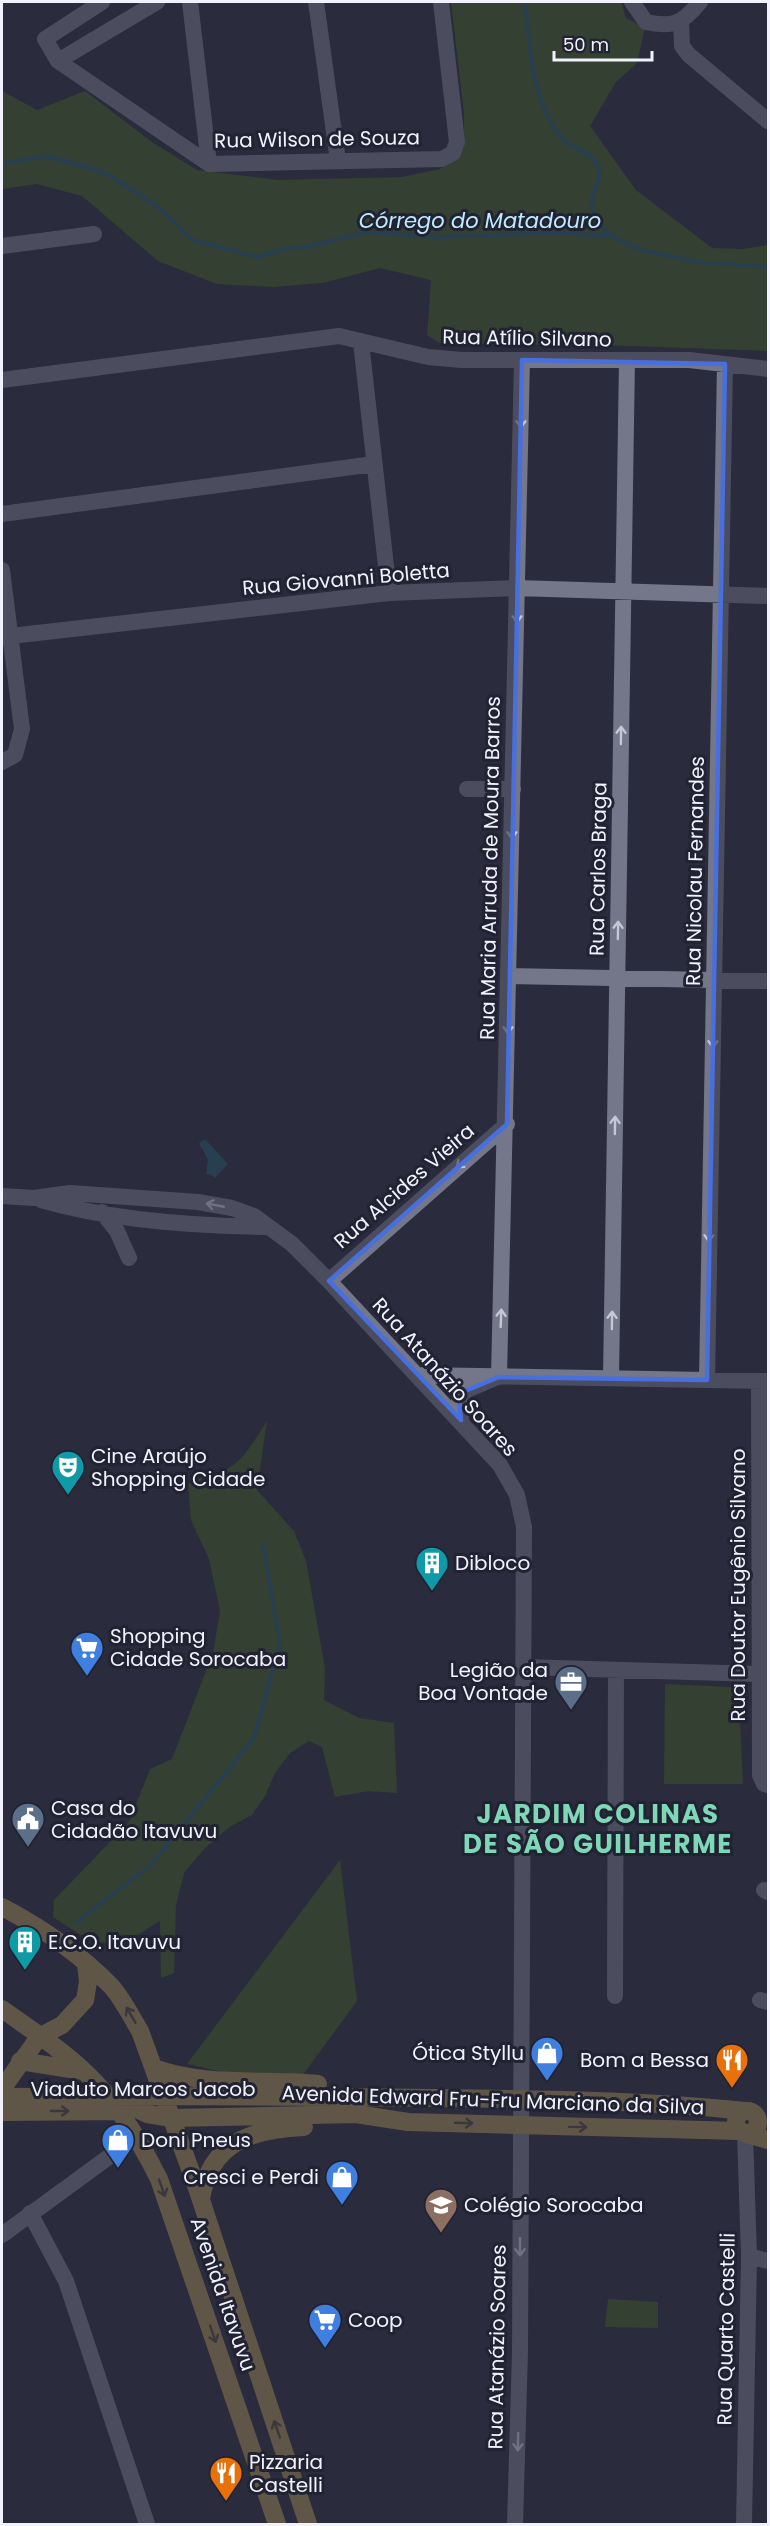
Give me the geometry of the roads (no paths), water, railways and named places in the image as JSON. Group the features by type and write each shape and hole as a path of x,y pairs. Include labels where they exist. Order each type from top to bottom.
{"main road":[{"name":"Avenida Itavuvu","path":"2,1907 23,1918 86,1964 112,1988 140,2031 201,2201 309,2524"},
{"path":"2,2089 39,2037 62,2025 85,2000 88,1982 86,1964"},
{"name":"Avenida Itavuvu","path":"7,2013 85,2072 103,2090 142,2145 163,2190 277,2524"},
{"path":"7,2013 45,2027 62,2025"},
{"path":"20,2061 85,2072"},
{"path":"154,2068 166,2073 207,2079 315,2084 376,2091 391,2097"},
{"name":"Avenida Itavuvu","path":"103,2090 122,2103 147,2114 172,2118"},
{"name":"Viaduto Marcos Jacob","path":"2,2097 356,2105"},
{"name":"Avenida Edward Fru-Fru Marciano da Silva","path":"172,2118 356,2105 391,2097 520,2099 696,2106 756,2114"},
{"name":"Avenida Edward Fru-Fru Marciano da Silva","path":"356,2105 408,2122 744,2133 768,2140"},
{"name":"Viaduto Marcos Jacob","path":"2,2112 335,2111 356,2105"},
{"path":"744,2133 754,2131 758,2125 756,2114"},
{"path":"201,2201 204,2179 213,2162 227,2148 250,2136 282,2128 408,2122"}],"street":[{"path":"102,2 45,39 58,61 157,2"},
{"path":"190,2 209,164"},
{"path":"316,2 338,161"},
{"name":"Rua Wilson de Souza","path":"58,61 209,164 442,159 453,153 457,142 441,2"},
{"path":"632,2 646,22 664,26 681,21 700,2"},
{"path":"681,21 681,38 688,55 768,121"},
{"path":"2,246 94,234"},
{"name":"Rua Atílio Silvano","path":"2,380 339,336 428,357 462,360 689,360 768,369"},
{"path":"361,342 389,593"},
{"name":"Rua Maria Arruda de Moura Barros","path":"499,1377 507,1124 508,976 522,360"},
{"name":"Rua Carlos Braga","path":"611,1378 627,360"},
{"name":"Rua Nicolau Fernandes","path":"707,1380 725,364"},
{"path":"2,514 374,464"},
{"path":"2,570 6,637 22,729 8,759"},
{"name":"Rua Giovanni Boletta","path":"6,637 389,593 517,588 768,596"},
{"path":"467,789 513,789"},
{"path":"508,976 768,981"},
{"name":"Rua Alcides Vieira","path":"329,1281 507,1124"},
{"name":"Rua Atanázio Soares","path":"34,1197 69,1186 198,1202 254,1216 292,1244 391,1345 500,1465 517,1495 524,1527 520,2351 515,2524"},
{"name":"Rua Atanázio Soares","path":"2,1196 34,1197 64,1207 143,1219 237,1227 268,1227"},
{"path":"143,1219 154,1206 176,1201"},
{"path":"102,1212 117,1231 129,1258"},
{"path":"417,1375 764,1381"},
{"path":"461,1420 459,1398 465,1390 499,1377"},
{"name":"Rua Doutor Eugênio Silvano","path":"764,1381 763,1676 760,1775 764,1784 768,1785"},
{"path":"523,1667 763,1676"},
{"path":"615,1996 616,1670"},
{"name":"Rua Quarto Castelli","path":"744,2133 749,2256 744,2524"},
{"path":"2,2235 136,2137"},
{"path":"30,2213 66,2281 147,2524"},
{"path":"749,2256 768,2261"}],"water":[{"path":"205,1139 228,1164 215,1178 210,1174 206,1175 208,1160 199,1143"}],"waterway":[{"path":"525,2 531,55 543,107 561,137 590,156 598,165 600,174 592,200 593,218 611,236"},
{"name":"Córrego do Matadouro","path":"2,163 48,156 108,174 158,207 193,240 258,257 366,232 436,237 557,233 611,236 641,250 698,262 768,267"},
{"path":"75,1923 151,1865 254,1738 280,1644 263,1545"}],"place":[{"name":"Cine Araújo Shopping Cidade","path":"68,1496"},
{"name":"Dibloco","path":"432,1592"},
{"name":"Shopping Cidade Sorocaba","path":"87,1677"},
{"name":"Legião da Boa Vontade","path":"571,1711"},
{"name":"Casa do Cidadão Itavuvu","path":"28,1848"},
{"name":"E.C.O. Itavuvu","path":"25,1971"},
{"name":"Ótica Styllu","path":"547,2082"},
{"name":"Bom a Bessa","path":"732,2089"},
{"name":"Doni Pneus","path":"118,2169"},
{"name":"Cresci e Perdi","path":"342,2206"},
{"name":"Colégio Sorocaba","path":"441,2234"},
{"name":"Coop","path":"325,2349"},
{"name":"Pizzaria Castelli","path":"226,2502"}],"district":[{"name":"JARDIM COLINAS DE SÃO GUILHERME","path":"598,1828"}]}
